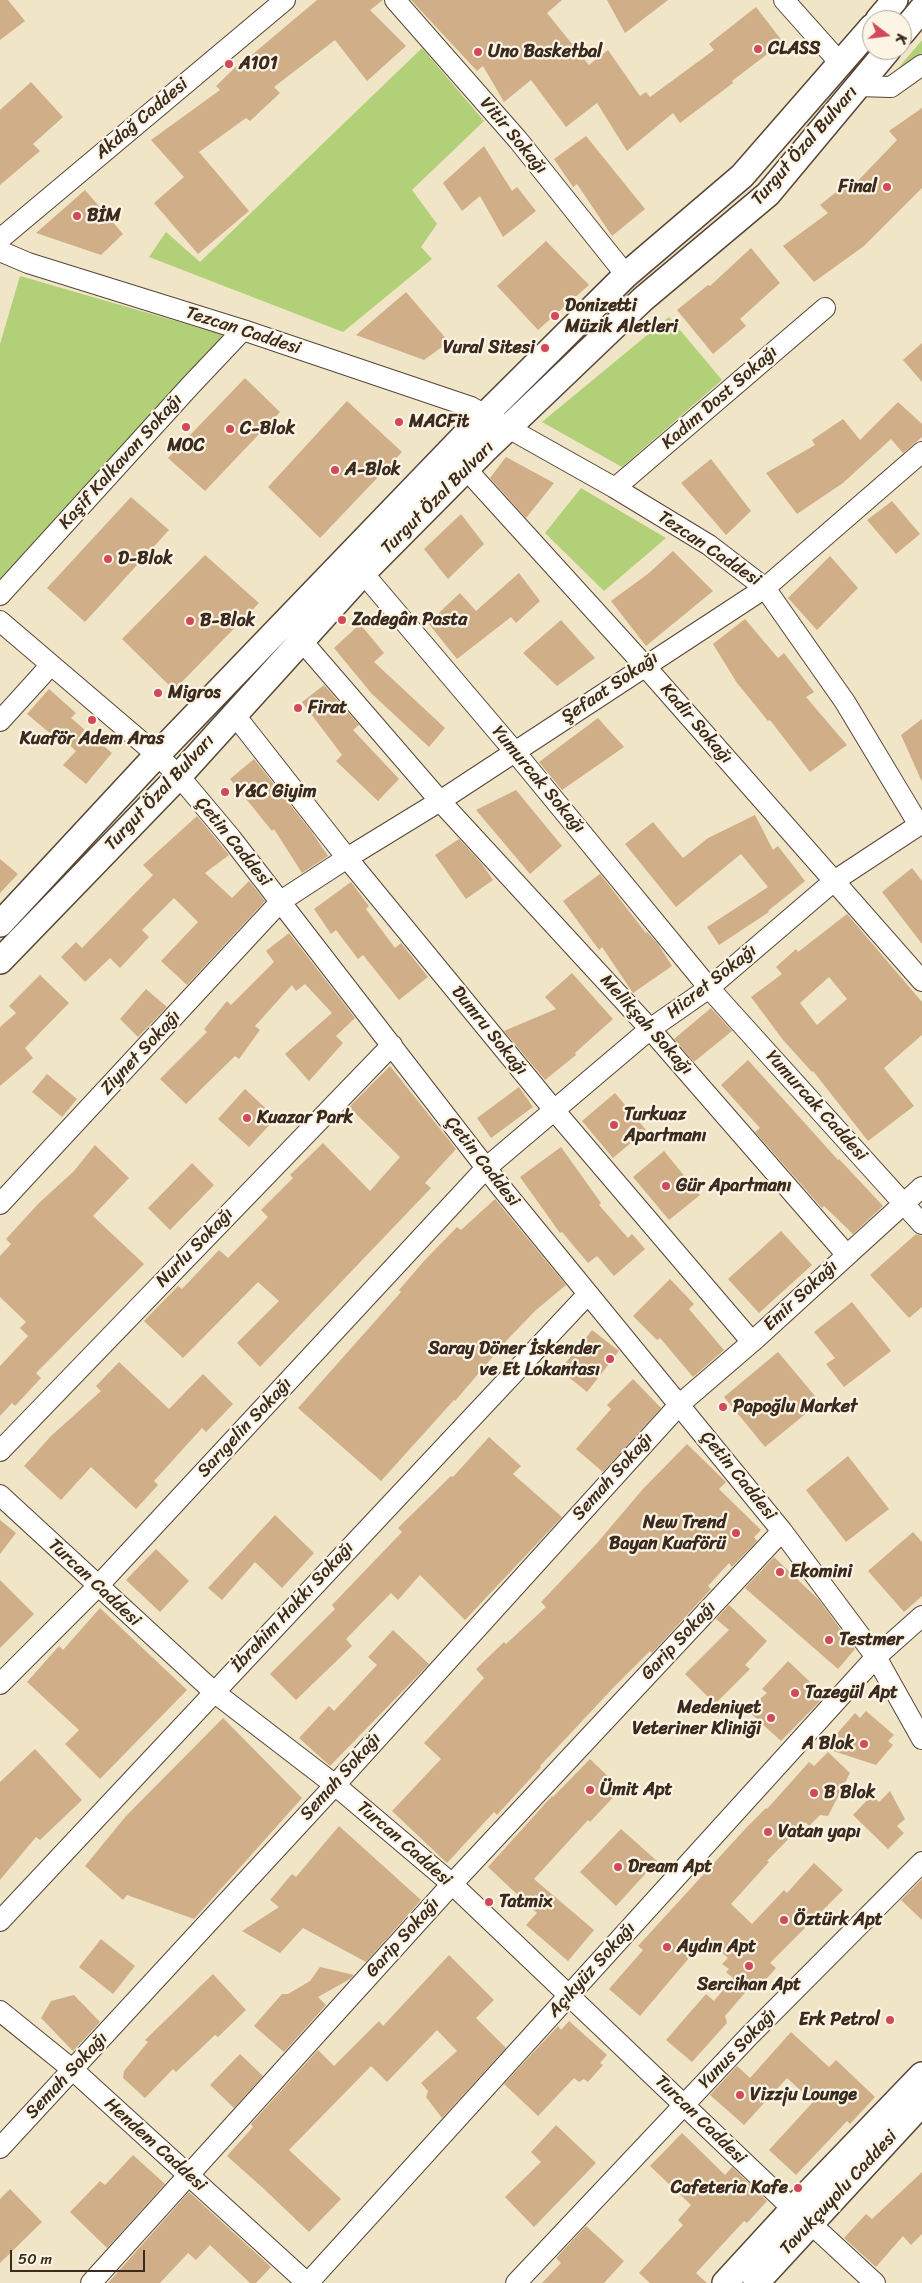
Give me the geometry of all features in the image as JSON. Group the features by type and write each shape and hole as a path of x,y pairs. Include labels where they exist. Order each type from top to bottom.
{"main road":[{"path":"886,10 895,0"},
{"path":"912,21 922,9"},
{"name":"Turgut Özal Bulvarı","path":"0,924 157,755 485,416 626,275 742,176 862,39"},
{"name":"Turgut Özal Bulvarı","path":"0,961 179,776 363,573 466,469 643,299 768,194 879,60"},
{"path":"802,2216 922,2075"},
{"name":"Tavukçuyolu Caddesi","path":"726,2283 802,2216 922,2103"},
{"name":"Tavukçuyolu Caddesi","path":"756,2283 802,2216"}],"street":[{"name":"Akdağ Caddesi","path":"1,252 41,203 285,0"},
{"name":"Vitir Sokağı","path":"395,0 518,140 626,275"},
{"path":"784,0 841,64"},
{"path":"857,86 891,87 922,65"},
{"name":"Tezcan Caddesi","path":"1,252 243,330 471,407 615,488 709,545 765,588 845,702 921,824"},
{"name":"Kadım Dost Sokağı","path":"615,488 825,308"},
{"name":"Kaşif Kalkavan Sokağı","path":"0,595 243,330"},
{"name":"Şefaat Sokağı","path":"281,901 440,801 644,665 765,588 922,452"},
{"name":"Kadir Sokağı","path":"466,469 644,665 922,981"},
{"name":"Yumurcak Sokağı","path":"363,573 515,752 709,988"},
{"name":"Çetin Caddesi","path":"0,621 179,776 281,901 486,1168 782,1531 876,1657 922,1739"},
{"path":"301,640 440,801"},
{"path":"0,721 50,666"},
{"name":"Dumru Sokağı","path":"234,714 347,858 554,1110 752,1342"},
{"name":"Melikşah Sokağı","path":"440,801 650,1028 846,1254"},
{"name":"Hicret Sokağı","path":"486,1168 650,1028 709,988 834,881 921,824"},
{"name":"Ziynet Sokağı","path":"0,1204 281,901"},
{"name":"Yumurcak Caddesi","path":"709,988 922,1224"},
{"name":"Nurlu Sokağı","path":"0,1451 392,1045"},
{"name":"Sarıgelin Sokağı","path":"0,1684 98,1586 486,1168"},
{"name":"Emir Sokağı","path":"680,1404 752,1342 846,1254 922,1187"},
{"name":"İbrahim Hakkı Sokağı","path":"0,1921 588,1294"},
{"name":"Semah Sokağı","path":"0,2148 335,1785 680,1404"},
{"name":"Turcan Caddesi","path":"0,1495 214,1692 335,1785 452,1884 875,2283"},
{"name":"Garip Sokağı","path":"90,2283 452,1884 782,1531"},
{"name":"Açıkyüz Sokağı","path":"308,2283 876,1657 922,1616"},
{"name":"Yunus Sokağı","path":"516,2283 684,2104 922,1862"},
{"name":"Hendem Caddesi","path":"0,2011 73,2070 308,2283"}],"green space":[{"path":"922,40 922,53 895,72 905,60 912,60 912,52"},
{"path":"422,48 484,121 412,190 437,224 421,247 432,259 343,332 149,257 166,232 200,262"},
{"path":"20,276 231,337 0,588 0,344"},
{"path":"669,317 722,380 622,467 542,422"},
{"path":"581,488 666,538 604,591 545,533"}],"building":[{"path":"0,0 8,0 25,21 0,40"},
{"path":"317,0 383,0 370,10 406,46 367,81 335,40 274,87 280,93 250,121 246,118 199,152 249,211 198,254 154,203 184,177 151,140 220,90 216,86 246,57 247,59"},
{"path":"411,0 562,0 547,13 589,65 608,50 640,96 646,92 650,97 714,50 709,44 756,7 783,42 680,123 673,113 627,151 597,103 566,127 531,80 504,102 483,66 477,71"},
{"path":"607,0 668,0 625,33"},
{"path":"31,82 63,117 33,144 40,151 0,185 0,110"},
{"path":"922,108 922,188 864,246 814,282 783,246 828,213 820,205 850,181 853,186 897,140 889,131"},
{"path":"586,136 645,209 612,236 577,184 573,187 554,159"},
{"path":"484,146 512,191 517,187 536,211 503,237 480,196 462,211 443,183"},
{"path":"85,190 123,234 101,255 36,233"},
{"path":"546,241 589,285 538,330 497,286"},
{"path":"751,248 780,283 740,319 746,326 713,354 677,310 708,285 710,286"},
{"path":"406,292 449,342 424,360 356,335"},
{"path":"922,343 922,382 903,360"},
{"name":"C-Blok","path":"245,378 280,412 205,491 168,458"},
{"name":"A-Blok","path":"347,401 402,452 320,538 268,487"},
{"path":"898,402 922,424 922,437 903,453 891,439 843,483 797,514 766,473 815,445 812,440 843,419 860,440"},
{"path":"506,457 554,483 526,518 490,478"},
{"path":"711,459 751,511 726,535 681,483"},
{"name":"D-Blok","path":"131,497 169,530 85,622 47,588"},
{"path":"892,501 920,534 896,554 867,520"},
{"path":"461,514 484,544 448,579 424,549"},
{"path":"673,551 713,591 646,646 611,601 649,573"},
{"name":"B-Blok","path":"205,555 259,603 174,690 122,639"},
{"path":"830,556 858,588 817,630 788,598"},
{"path":"519,573 540,601 516,623 511,617 457,659 428,623 460,593 476,611"},
{"path":"745,619 778,658 784,653 814,692 806,697 847,745 810,772 770,720 768,721 737,683 713,644"},
{"path":"561,620 595,658 557,686 523,653"},
{"path":"360,624 384,653 374,662 445,728 429,747 372,694 334,648"},
{"path":"324,685 359,725 353,730 399,779 378,801 336,761 342,755 302,702"},
{"path":"49,689 76,713 71,718 112,753 86,784 63,765 76,751 55,732 52,735 27,714"},
{"path":"598,718 624,747 562,790 539,762"},
{"path":"922,719 922,782 901,735"},
{"path":"254,759 311,831 328,856 302,873 274,829 272,831 230,779"},
{"path":"516,790 562,846 530,874 476,810"},
{"path":"755,815 773,850 778,846 805,881 769,912 719,945 707,927 768,887 741,854 676,907 625,844 653,822 683,858 708,838"},
{"path":"197,816 229,855 205,873 232,898 249,881 265,901 187,985 161,961 198,922 174,898 142,930 149,937 120,968 110,958 85,982 61,957 76,942 82,948 153,875 143,865"},
{"path":"459,839 482,864 493,880 466,899 435,855"},
{"path":"0,859 18,874 0,893"},
{"path":"912,868 922,881 922,944 882,892"},
{"path":"600,874 646,933 658,944 672,966 633,993 602,947 599,950 563,901"},
{"path":"351,882 369,906 366,909 395,948 401,943 428,977 399,1000 363,955 358,959 336,930 331,934 314,909"},
{"path":"847,914 922,1002 922,1035 884,1068 914,1106 868,1141 813,1071 783,1040 751,997 782,974 776,967 796,949 798,952","holes":["829,977 847,999 817,1025 800,1003"]},
{"path":"289,933 355,1018 336,1036 343,1043 309,1081 285,1054 332,1013 305,984 296,991 292,985 255,1026 260,1030 239,1059 235,1056 186,1104 160,1079 207,1032 204,1029 227,1001 231,1005 274,962 266,951"},
{"path":"572,973 613,1019 575,1053 576,1055 545,1080 504,1031 556,1009 545,997"},
{"path":"40,975 69,1003 25,1048 33,1058 0,1086 0,1027 16,1013 9,1006"},
{"path":"146,989 167,1007 138,1037 120,1019"},
{"path":"711,1008 732,1031 694,1062 674,1039"},
{"path":"748,1060 838,1160 883,1206 853,1234 824,1206 822,1208 755,1132 760,1128 721,1085"},
{"path":"390,1066 456,1149 425,1183 431,1188 260,1367 237,1343 279,1301 258,1282 183,1358 144,1321 178,1286 182,1289 219,1250 228,1258 268,1217 261,1210 293,1178 290,1175 323,1143 370,1191 400,1157 349,1107"},
{"path":"47,1074 77,1099 62,1117 32,1092"},
{"path":"519,1087 533,1107 491,1138 477,1118"},
{"name":"Kuazar Park","path":"245,1089 276,1118 249,1147 218,1119"},
{"name":"Turkuaz Apartmanı","path":"615,1093 646,1130 613,1158 582,1121"},
{"path":"95,1145 129,1178 93,1216 144,1264 36,1373 41,1378 15,1406 12,1403 0,1416 0,1366 28,1336 20,1328 26,1322 0,1297 0,1256 11,1244 6,1239 38,1204 74,1171"},
{"path":"561,1147 601,1203 599,1205 628,1238 632,1234 645,1249 614,1276 597,1256 588,1263 562,1232 560,1233 520,1177"},
{"name":"Gür Apartmanı","path":"664,1151 700,1195 669,1220 633,1177"},
{"path":"192,1163 214,1185 170,1230 148,1208"},
{"path":"495,1199 566,1285 536,1310 508,1339 455,1401 381,1481 298,1408 401,1292 399,1290 424,1261 457,1227 461,1230"},
{"path":"781,1231 812,1265 759,1313 728,1279"},
{"path":"916,1234 922,1236 922,1307 909,1318 870,1275"},
{"path":"670,1279 694,1304 689,1309 724,1350 693,1377 660,1338 657,1340 633,1316"},
{"path":"852,1302 891,1351 844,1387 826,1364 835,1358 814,1332"},
{"path":"592,1330 619,1351 587,1392 560,1370"},
{"path":"778,1352 820,1402 765,1447 724,1397"},
{"path":"119,1362 169,1409 203,1374 233,1404 206,1432 202,1428 154,1481 158,1485 136,1509 91,1467 61,1500 24,1466 51,1436 101,1391 96,1386"},
{"path":"633,1379 661,1408 603,1472 576,1449 611,1409 607,1405"},
{"path":"489,1437 521,1466 513,1474 562,1517 465,1620 420,1575 398,1600 391,1593 346,1639 352,1646 296,1700 270,1674 335,1609 332,1605 402,1532 398,1528 451,1476 453,1477"},
{"path":"687,1444 726,1482 719,1489 761,1530 754,1537 757,1541 732,1567 729,1563 708,1586 711,1589 652,1653 650,1651 612,1689 497,1815 494,1812 447,1863 392,1811 441,1759 424,1743 484,1678 476,1669 504,1642 506,1644 546,1607 541,1602 598,1542 642,1490"},
{"path":"848,1456 889,1509 846,1542 806,1490"},
{"path":"275,1515 314,1553 282,1588 255,1562 222,1600 208,1588"},
{"path":"0,1520 16,1533 0,1554"},
{"path":"913,1532 922,1542 922,1596 904,1612 868,1571"},
{"path":"156,1549 189,1581 160,1612 126,1580"},
{"path":"774,1557 819,1600 855,1649 838,1669 745,1588"},
{"path":"0,1580 34,1614 0,1648"},
{"path":"729,1605 767,1641 745,1665 750,1669 715,1704 685,1674 729,1630 716,1619"},
{"path":"100,1608 187,1690 100,1779 65,1744 79,1730 27,1682 59,1646 63,1650"},
{"path":"393,1630 429,1664 330,1766 299,1738 329,1706 334,1711 377,1665 368,1657"},
{"path":"788,1661 825,1696 781,1741 747,1710 767,1693 762,1689"},
{"name":"A Blok","path":"866,1711 894,1735 888,1741 893,1745 876,1765 830,1750 837,1742 834,1737 855,1713 860,1718"},
{"path":"223,1718 302,1798 194,1919 127,1895 123,1900 85,1866 126,1816"},
{"path":"35,1749 82,1800 40,1840 36,1837 0,1880 0,1782"},
{"path":"828,1752 850,1773 828,1816 820,1815 809,1826 805,1822 767,1861 769,1862 731,1904 752,1924 784,1890 787,1893 814,1863 843,1890 770,1963 776,1968 755,1992 750,1987 725,2016 727,2023 692,2062 666,2040 706,1994 714,2001 733,1978 726,1972 729,1969 722,1964 728,1958 706,1938 640,2016 609,1989 643,1950 638,1946 746,1828 767,1809 809,1762 814,1766"},
{"path":"590,1759 621,1789 590,1822 588,1820 534,1879 594,1930 568,1961 526,1925 537,1913 488,1867 552,1796"},
{"path":"890,1791 905,1819 897,1826 904,1833 888,1849 853,1815 872,1795 879,1802"},
{"path":"339,1826 421,1900 366,1962 303,1928 280,1953 242,1931 279,1907 270,1900 292,1874 296,1877"},
{"name":"Dream Apt","path":"621,1829 657,1861 616,1906 580,1872"},
{"path":"922,1879 922,1920 901,1900"},
{"path":"101,1939 135,1966 113,1994 79,1967"},
{"path":"449,1955 494,2000 476,2018 506,2048 442,2118 426,2097 428,2091 421,2083 457,2051 437,2030 387,2082 371,2066 289,2150 341,2199 309,2232 227,2156 253,2127 251,2124 318,2050 334,2066 379,2021 383,2026"},
{"path":"320,1967 354,1975 318,1997 326,2005 284,2052 254,2026 282,1994 288,1994 310,1981"},
{"path":"213,1974 246,2010 218,2037 215,2035 176,2072 173,2069 145,2098 123,2078 124,2071 148,2042 145,2040"},
{"path":"74,1995 100,2022 73,2051 41,2018 51,2001"},
{"path":"569,2021 607,2055 600,2063 603,2065 588,2082 584,2079 579,2082 574,2078 538,2116 504,2084 558,2026 561,2030"},
{"path":"791,2032 829,2067 836,2060 875,2097 850,2124 847,2121 796,2175 769,2150 813,2102 787,2078 744,2125 710,2095 737,2066 750,2078"},
{"path":"240,2054 263,2076 234,2108 210,2085"},
{"path":"556,2125 596,2163 534,2227 505,2197 541,2162 531,2152"},
{"path":"682,2133 725,2175 732,2167 767,2201 747,2223 744,2221 696,2273 707,2283 650,2283 639,2273 683,2225 678,2220 691,2205 650,2166"},
{"path":"133,2155 165,2184 107,2248 70,2212 100,2181 105,2185"},
{"path":"922,2172 922,2234 911,2245 903,2236 876,2267 844,2238 866,2214 872,2219"},
{"path":"10,2189 42,2222 0,2263 0,2199"},
{"path":"189,2192 271,2267 256,2283 250,2283 210,2245 196,2260 188,2253 160,2283 108,2283"},
{"path":"586,2226 624,2261 604,2283 542,2283 561,2263 556,2258"}],"place":[{"name":"CLASS","path":"758,49"},
{"name":"Uno Basketbal","path":"478,52"},
{"name":"A101","path":"229,64"},
{"name":"Final","path":"887,187"},
{"name":"BİM","path":"77,216"},
{"name":"Donizetti Müzik Aletleri","path":"555,316"},
{"name":"Vural Sitesi","path":"545,348"},
{"name":"MACFit","path":"399,422"},
{"name":"MOC","path":"186,427"},
{"name":"C-Blok","path":"230,429"},
{"name":"A-Blok","path":"335,470"},
{"name":"D-Blok","path":"108,559"},
{"name":"Zadegân Pasta","path":"342,620"},
{"name":"B-Blok","path":"190,621"},
{"name":"Migros","path":"158,693"},
{"name":"Firat","path":"298,708"},
{"name":"Kuaför Adem Aras","path":"92,720"},
{"name":"Y&C Giyim","path":"225,792"},
{"name":"Kuazar Park","path":"247,1118"},
{"name":"Turkuaz Apartmanı","path":"614,1125"},
{"name":"Gür Apartmanı","path":"666,1186"},
{"name":"Saray Döner İskender ve Et Lokantası","path":"610,1359"},
{"name":"Papoğlu Market","path":"723,1407"},
{"name":"New Trend Bayan Kuaförü","path":"736,1533"},
{"name":"Ekomini","path":"780,1572"},
{"name":"Testmer","path":"829,1640"},
{"name":"Tazegül Apt","path":"795,1693"},
{"name":"Medeniyet Veteriner Kliniği","path":"771,1718"},
{"name":"A Blok","path":"864,1744"},
{"name":"Ümit Apt","path":"590,1790"},
{"name":"B Blok","path":"814,1793"},
{"name":"Vatan yapı","path":"768,1832"},
{"name":"Dream Apt","path":"618,1867"},
{"name":"Tatmix","path":"489,1902"},
{"name":"Öztürk Apt","path":"784,1920"},
{"name":"Aydın Apt","path":"667,1947"},
{"name":"Sercihan Apt","path":"749,1966"},
{"name":"Erk Petrol","path":"890,2020"},
{"name":"Vizzju Lounge","path":"740,2095"},
{"name":"Cafeteria Kafe","path":"798,2188"}]}
